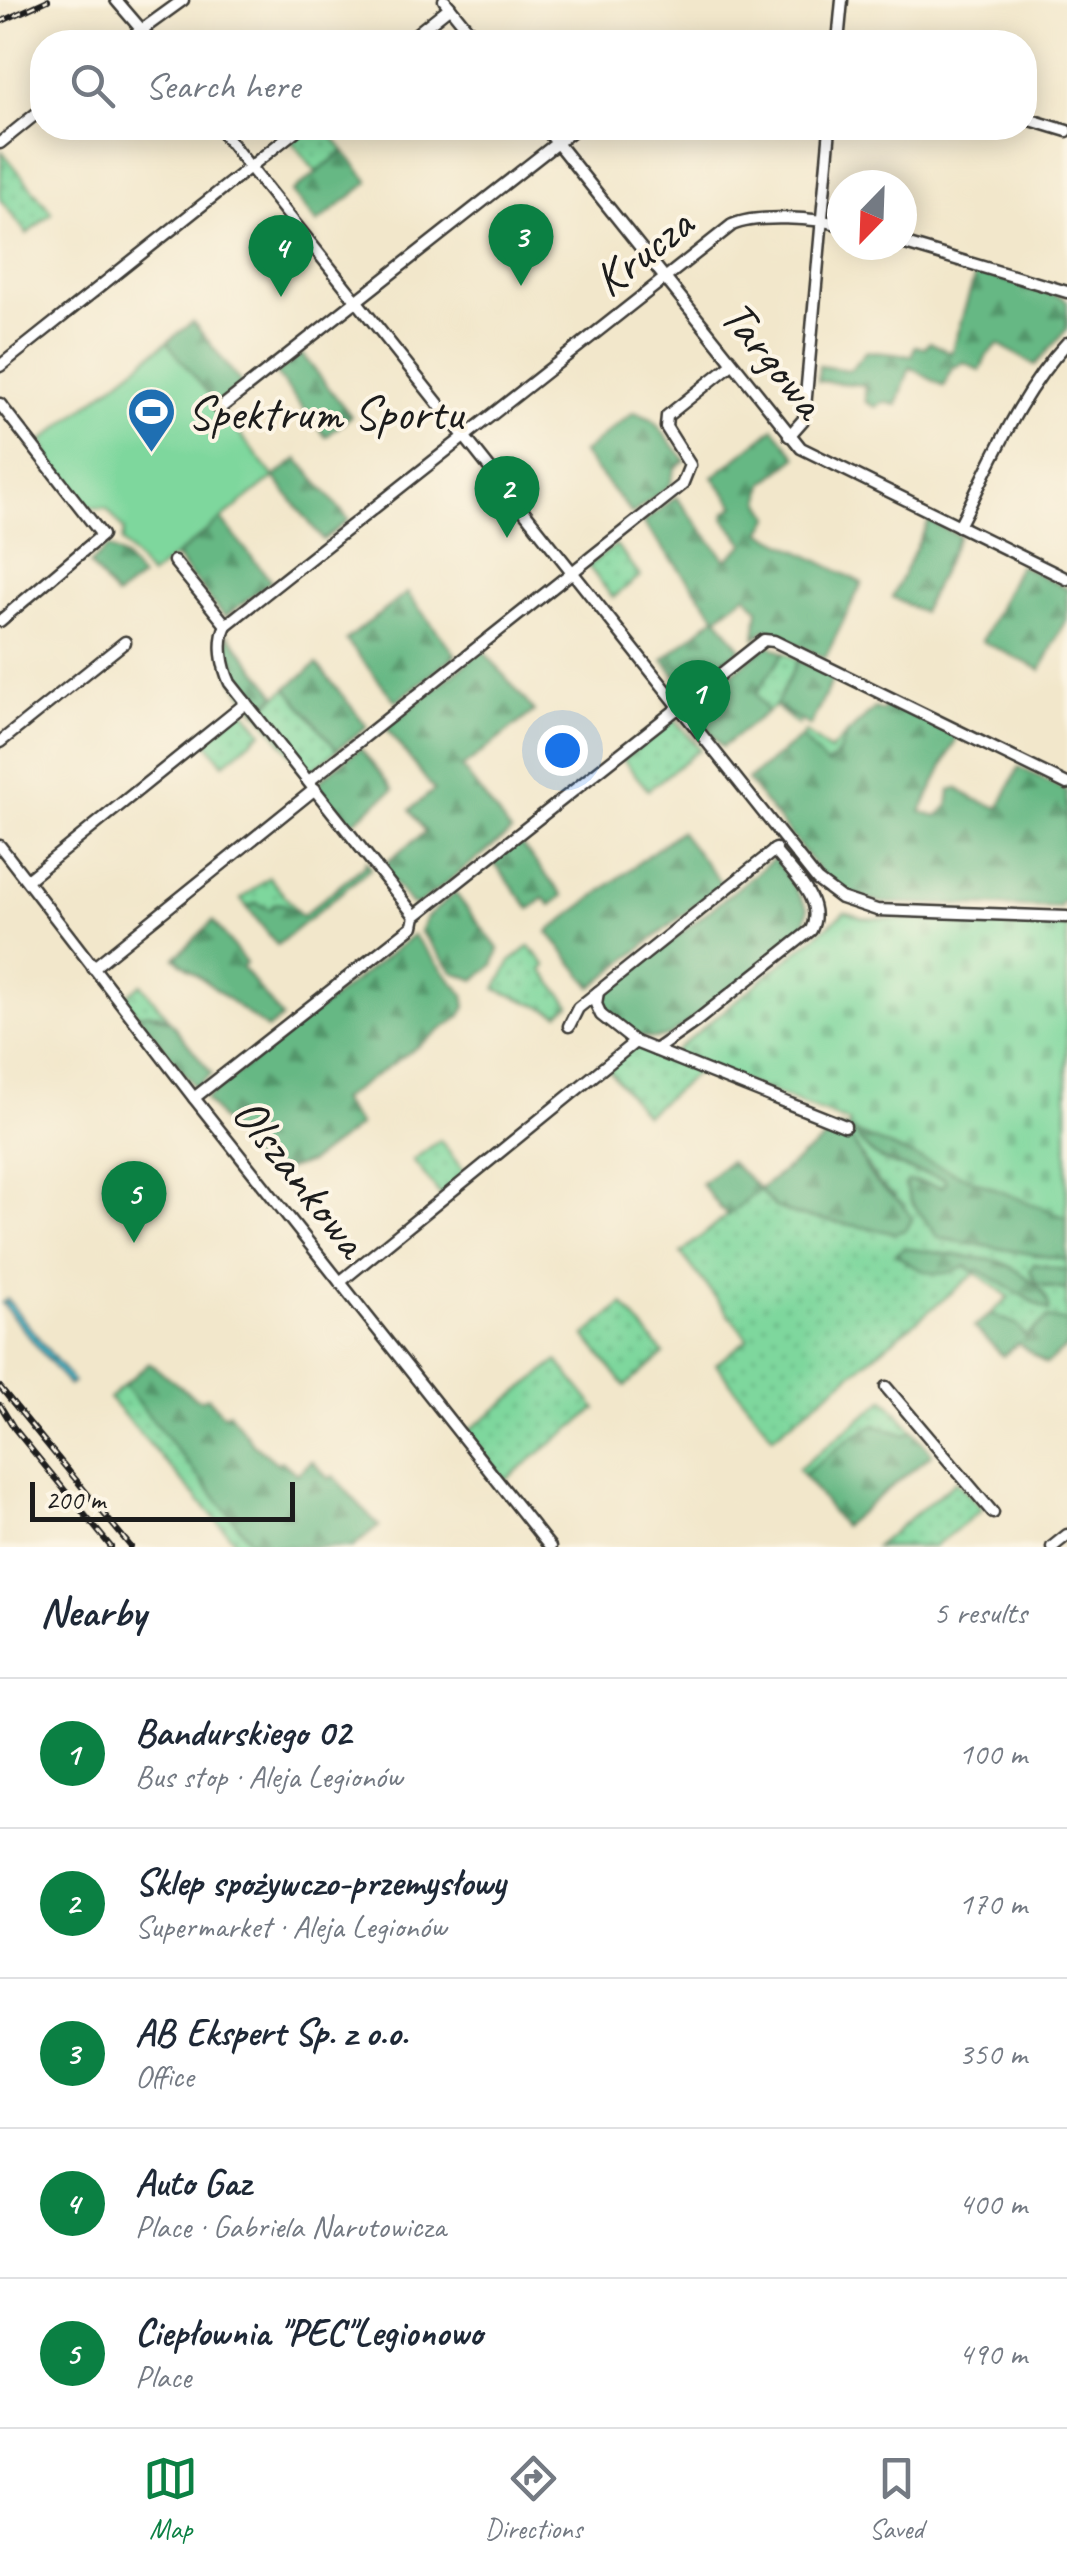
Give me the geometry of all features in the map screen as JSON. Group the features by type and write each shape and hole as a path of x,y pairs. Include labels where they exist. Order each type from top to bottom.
{"street":[{"path":"116,0 141,30 183,0"},
{"path":"839,30 842,0"},
{"path":"419,30 447,4 468,30"},
{"path":"0,143 30,119"},
{"path":"1037,122 1067,131"},
{"path":"228,140 808,871 830,892 868,908 1067,917"},
{"path":"0,366 284,140"},
{"name":"Targowa","path":"555,140 806,452 1067,579"},
{"path":"219,410 561,140"},
{"path":"790,436 804,419 829,140"},
{"name":"Krucza","path":"226,625 739,222 827,221"},
{"path":"917,247 1067,292"},
{"path":"959,526 1020,408 1046,366 1067,343"},
{"path":"93,968 682,485 690,465 666,427 666,416 732,364"},
{"path":"0,404 102,535 0,621"},
{"path":"174,561 226,625 222,634 228,680 415,916"},
{"path":"194,1098 413,926 415,916 760,643 770,640 1067,784"},
{"path":"0,742 124,642"},
{"path":"27,880 246,703"},
{"path":"569,1026 578,1008 786,842"},
{"name":"Olszankowa","path":"0,846 550,1547"},
{"path":"654,1050 696,1022 811,930 816,918 813,901 774,850"},
{"path":"598,992 596,1004 601,1015 635,1042 845,1126"},
{"path":"340,1282 635,1042"},
{"path":"886,1387 993,1513"},
{"path":"1053,1547 1067,1535"}],"green space":[{"path":"335,140 344,151 316,172 292,142"},
{"path":"2,151 52,213 27,234 0,199"},
{"path":"344,151 369,182 317,223 292,192"},
{"path":"976,272 1067,301 1067,329 1035,365 998,344 987,355 980,371 964,362 952,369 944,387 910,367 897,405 884,402 876,407 866,402 864,385 818,381 819,366 850,370 866,351 912,356 915,346 924,348 930,342 951,353"},
{"path":"193,322 242,384 216,405 167,342"},
{"name":"Spektrum Sportu","path":"167,342 274,477 150,576 122,542 124,530 107,509 84,506 47,459 41,442"},
{"path":"302,354 351,416 326,437 276,374"},
{"path":"634,412 652,419 685,460 675,468 670,485 632,514 582,453"},
{"path":"774,428 797,457 764,483 761,501 771,517 761,532 862,583 825,658 766,629 755,638 758,609 746,595 717,617 741,649 688,691 663,660 716,616 643,523 676,497 726,560 745,544 724,519 725,513 735,506 713,477"},
{"path":"298,459 349,520 323,540 274,477"},
{"path":"221,519 271,581 225,617 175,557"},
{"path":"929,521 959,536 922,612 892,597"},
{"path":"616,545 640,576 613,598 588,566"},
{"path":"108,547 123,556 141,578 116,597 90,564"},
{"path":"1019,565 1067,588 1067,617 1041,670 982,641"},
{"path":"407,593 456,655 396,702 346,640"},
{"path":"228,634 277,695 257,712 228,667"},
{"path":"768,645 784,653 756,693 767,712 722,747 690,706"},
{"path":"483,650 534,711 462,768 511,832 418,905 411,904 381,867 425,832 410,810 434,790 386,728"},
{"path":"784,653 798,660 776,705 801,719 798,725 775,706 767,712 755,697"},
{"path":"798,660 834,677 810,726 776,705"},
{"path":"317,664 367,726 337,750 287,688"},
{"path":"287,688 337,750 312,770 303,769 258,712"},
{"path":"888,703 957,737 921,812 937,816 948,806 950,790 957,788 999,808 1019,767 1067,791 1067,902 1062,902 1060,908 882,903 849,893 823,876 747,780 801,737 827,765 837,757 848,733 875,708 882,711"},
{"path":"243,708 262,732 223,764 205,740"},
{"path":"674,719 700,749 648,790 623,760"},
{"path":"805,732 830,751 848,733 837,757 826,765 801,737"},
{"path":"360,748 393,790 348,826 319,789 320,780"},
{"path":"680,831 722,884 592,987 548,932"},
{"path":"519,842 563,896 551,905 544,898 530,909 493,862"},
{"path":"775,858 808,909 804,926 769,960 671,1035 648,1038 620,1024 600,998"},
{"path":"366,861 371,868 277,945 247,907 257,903 270,910 274,904 283,904 302,916"},
{"path":"269,877 299,913 278,903 270,910 257,903 247,907 241,899"},
{"path":"455,893 499,950 493,965 475,980 453,972 420,931 426,918"},
{"path":"845,912 862,918 1067,926 1067,1218 847,1129 850,1123 672,1053"},
{"path":"213,921 246,963 242,967 282,1018 267,1029 175,958"},
{"path":"413,935 464,995 466,1007 460,1017 340,1100 359,1126 310,1162 266,1176 205,1099"},
{"path":"530,946 546,966 542,970 570,1005 559,1014 496,989 511,961"},
{"path":"141,984 170,1021 158,1014 138,1015 124,998"},
{"path":"149,1013 170,1021 212,1074 195,1087 138,1015"},
{"path":"636,1045 699,1071 645,1115 608,1069"},
{"path":"840,1127 855,1132 861,1143 881,1159 944,1178 946,1183 942,1187 914,1181 911,1201 939,1238 1067,1260 1067,1271 1035,1264 1045,1287 1067,1290 1067,1322 1048,1318 1026,1337 1016,1324 990,1314 1009,1297 976,1273 773,1437 716,1364 748,1339 681,1253 759,1189 775,1207 895,1233 894,1195 877,1181","holes":["965,1266 1006,1269 1027,1277 1048,1311 979,1270"]},
{"path":"840,1127 874,1180 909,1213 912,1220 905,1230 895,1233 796,1215 775,1207 759,1190 727,1216 701,1184 729,1161 760,1189"},
{"path":"855,1132 1067,1218 1067,1260 939,1238 911,1201 905,1185 908,1181 942,1187 946,1183 944,1178 881,1158 861,1143"},
{"path":"440,1140 467,1176 441,1196 413,1160"},
{"path":"903,1248 998,1261 1023,1274 1038,1288 1049,1311 979,1270 966,1266 938,1274 921,1270 896,1254"},
{"path":"1034,1264 1067,1271 1067,1290 1037,1284 1030,1270"},
{"path":"623,1304 664,1354 625,1386 585,1336"},
{"path":"990,1314 1016,1324 1026,1337 1048,1318 1067,1322 1067,1347 1046,1364 1018,1343 1003,1356 974,1327"},
{"path":"558,1361 596,1409 505,1480 467,1432"},
{"path":"149,1363 194,1397 208,1397 223,1415 229,1412 252,1443 278,1464 281,1461 297,1474 312,1461 329,1479 333,1476 379,1526 353,1547 256,1547 124,1385"},
{"path":"124,1385 256,1547 240,1547 109,1398"},
{"path":"885,1399 913,1431 906,1435 875,1425 848,1440 803,1475 798,1469"},
{"path":"875,1425 905,1435 913,1431 932,1454 843,1526 803,1475 848,1440"},
{"path":"956,1481 982,1509 934,1547 875,1547"}],"water":[{"path":"7,1299 74,1382 69,1386 2,1303"}],"railway":[{"path":"0,22 48,0"},
{"path":"0,1387 131,1547"},
{"path":"0,1405 14,1428 111,1547"}],"place":[{"name":"AB Ekspert Sp. z o.o.","path":"521,286"},
{"name":"Auto Gaz","path":"281,297"},
{"name":"Spektrum Sportu","path":"152,454"},
{"name":"Sklep spożywczo-przemysłowy","path":"507,538"},
{"name":"Bandurskiego 02","path":"698,742"},
{"name":"Ciepłownia \"PEC\"Legionowo","path":"134,1243"}]}
